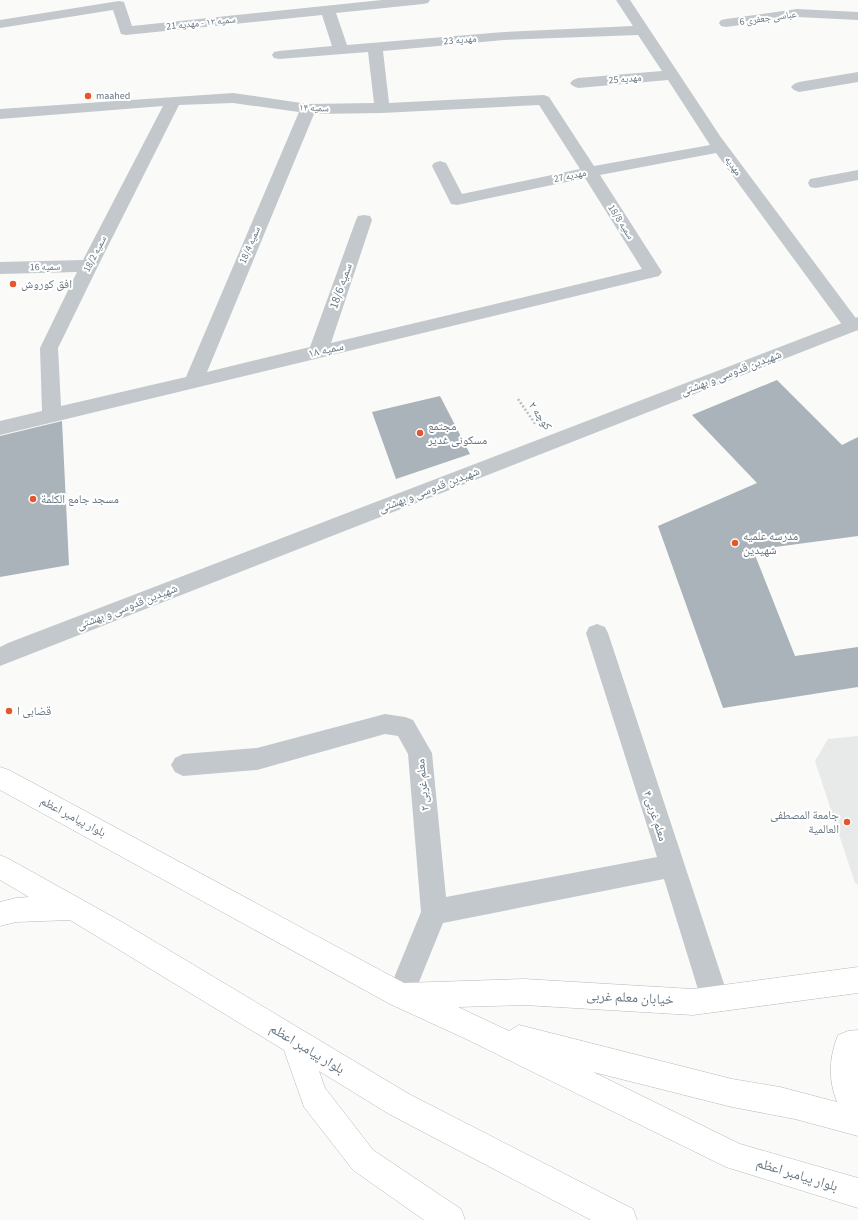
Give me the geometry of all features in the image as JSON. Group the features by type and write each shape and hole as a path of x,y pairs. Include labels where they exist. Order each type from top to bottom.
{"main road":[{"name":"بلوار پیامبر اعظم","path":"0,778 400,995 476,1029 736,1156 858,1193"},
{"name":"بلوار پیامبر اعظم","path":"0,867 74,908 399,1104 622,1220"},
{"path":"0,914 16,910 74,908"},
{"name":"خیابان معلم غربی","path":"400,995 524,992 693,1002 858,980"},
{"path":"476,1029 732,1093 767,1098 814,1109 858,1122"},
{"path":"295,1042 314,1097 363,1160 450,1220"},
{"path":"853,1045 843,1074 849,1097 858,1109"}],"street":[{"name":"سمیه ۱۲ - مهدیه 21","path":"0,24 119,5 126,31 423,0"},
{"name":"مهدیه","path":"623,0 720,148 855,324"},
{"path":"328,10 341,50"},
{"name":"عباسی جعفری 6","path":"726,23 797,13 858,16"},
{"name":"مهدیه 23","path":"279,55 504,36 642,30"},
{"path":"375,47 382,108"},
{"name":"مهدیه 25","path":"578,83 672,75"},
{"path":"799,87 858,77"},
{"name":"سمیه ۱۴","path":"0,114 233,98 308,109 382,108 544,100 588,172"},
{"name":"سمیه 18/2","path":"52,415 50,348 89,266 174,101"},
{"name":"سمیه 18/4","path":"193,382 308,109"},
{"name":"مهدیه 27","path":"440,166 457,200 588,172 720,148"},
{"name":"سمیه 18/8","path":"588,172 653,272"},
{"path":"816,183 858,175"},
{"name":"سمیه 18/6","path":"318,352 364,220"},
{"name":"سمیه 16","path":"0,268 89,266"},
{"name":"سمیه ۱۸","path":"0,428 653,272"},
{"name":"شهیدین قدوسی و بهشتی","path":"0,657 855,324"},
{"name":"معلم غربی ۴","path":"597,633 715,999"},
{"name":"معلم غربی ۲","path":"183,765 257,759 385,724 405,727 420,753 434,912 400,995"},
{"path":"434,912 672,866"}],"path":[{"name":"کوچه ۲","path":"518,399 548,444"}],"shaded area":[{"name":"جامعة المصطفی العالمیة","path":"858,736 858,885 855,883 815,761 828,739"}],"building":[{"name":"مدرسه علمیه شهیدین","path":"777,380 842,445 858,437 858,536 753,550 795,656 858,647 858,687 723,708 658,526 757,483 692,415"},
{"name":"مجتمع مسکونی غدیر","path":"440,396 470,454 396,479 372,412"},
{"name":"مسجد جامع الکلمة","path":"62,421 69,565 0,577 0,436"}],"place":[{"name":"maahed","path":"88,96"},
{"name":"افق کوروش","path":"13,284"},
{"name":"مجتمع مسکونی غدیر","path":"420,433"},
{"name":"مسجد جامع الکلمة","path":"33,499"},
{"name":"مدرسه علمیه شهیدین","path":"735,543"},
{"name":"قضابی ا","path":"9,711"},
{"name":"جامعة المصطفی العالمیة","path":"847,822"}]}
